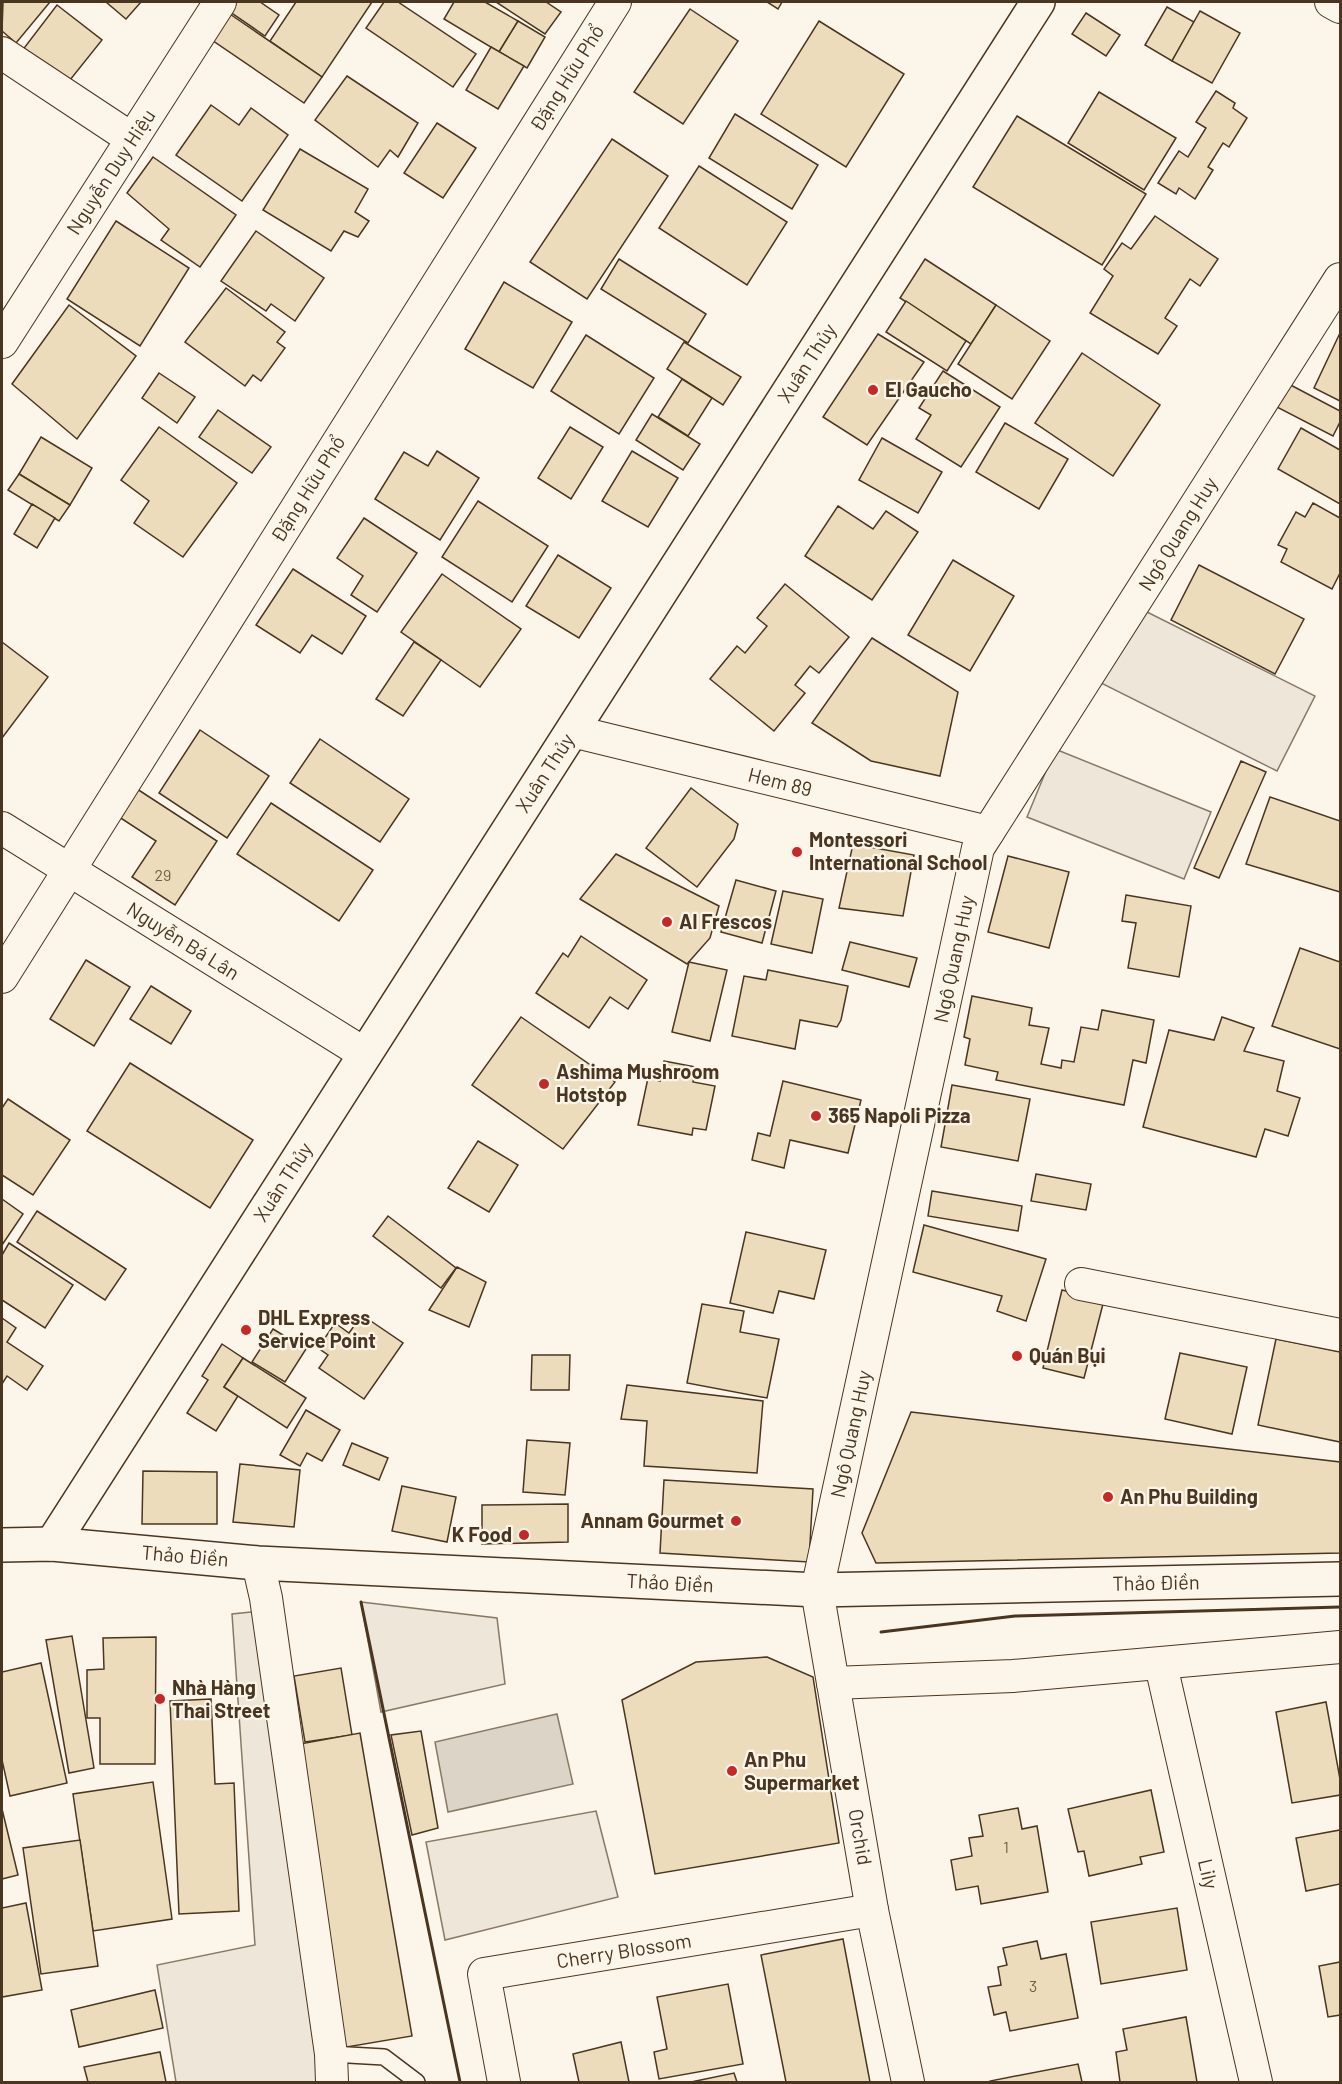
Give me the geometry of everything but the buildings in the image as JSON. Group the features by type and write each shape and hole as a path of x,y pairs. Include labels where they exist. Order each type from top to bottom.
{"street":[{"name":"Nguyễn Duy Hiệu","path":"2,342 220,2"},
{"name":"Đặng Hữu Phổ","path":"2,977 615,2"},
{"name":"Xuân Thủy","path":"52,1544 1038,2"},
{"path":"1331,2 1341,7"},
{"path":"2,53 132,139"},
{"name":"Ngô Quang Huy","path":"817,1590 978,848 1341,279"},
{"name":"Hem 89","path":"572,731 988,832"},
{"name":"Nguyễn Bá Lân","path":"2,828 365,1054"},
{"path":"1081,1284 1341,1335"},
{"name":"Thảo Điền","path":"2,1545 52,1544 258,1563 817,1590 1341,1579"},
{"path":"258,1563 266,1598 332,2068"},
{"name":"Orchid","path":"817,1590 872,1910 908,2082"},
{"path":"833,1683 1013,1676 1161,1665 1341,1647"},
{"name":"Lily","path":"1161,1665 1256,2082"},
{"name":"Cherry Blossom","path":"504,2082 484,1974 872,1910"}],"lane":[{"path":"332,2068 384,2057 417,2082"}],"shaded area":[{"path":"1139,608 1315,696 1277,771 1101,683"},
{"path":"1055,749 1211,812 1184,879 1027,817"},
{"path":"361,1602 497,1618 505,1684 381,1712"},
{"path":"262,1611 331,2082 176,2082 157,1965 255,1945 232,1614"},
{"path":"557,1714 573,1784 448,1812 435,1742"},
{"path":"596,1811 618,1897 445,1940 426,1842"}],"wall":[{"path":"361,1602 460,2082"},
{"path":"881,1632 1015,1616 1340,1607"}],"place":[{"name":"El Gaucho","path":"873,390"},
{"name":"Montessori International School","path":"797,852"},
{"name":"Al Frescos","path":"667,922"},
{"name":"Ashima Mushroom Hotstop","path":"544,1084"},
{"name":"365 Napoli Pizza","path":"816,1116"},
{"name":"DHL Express Service Point","path":"246,1330"},
{"name":"Quán Bụi","path":"1017,1356"},
{"name":"An Phu Building","path":"1108,1497"},
{"name":"Annam Gourmet","path":"736,1521"},
{"name":"K Food","path":"524,1535"},
{"name":"Nhà Hàng Thai Street","path":"160,1699"},
{"name":"An Phu Supermarket","path":"732,1771"}]}
